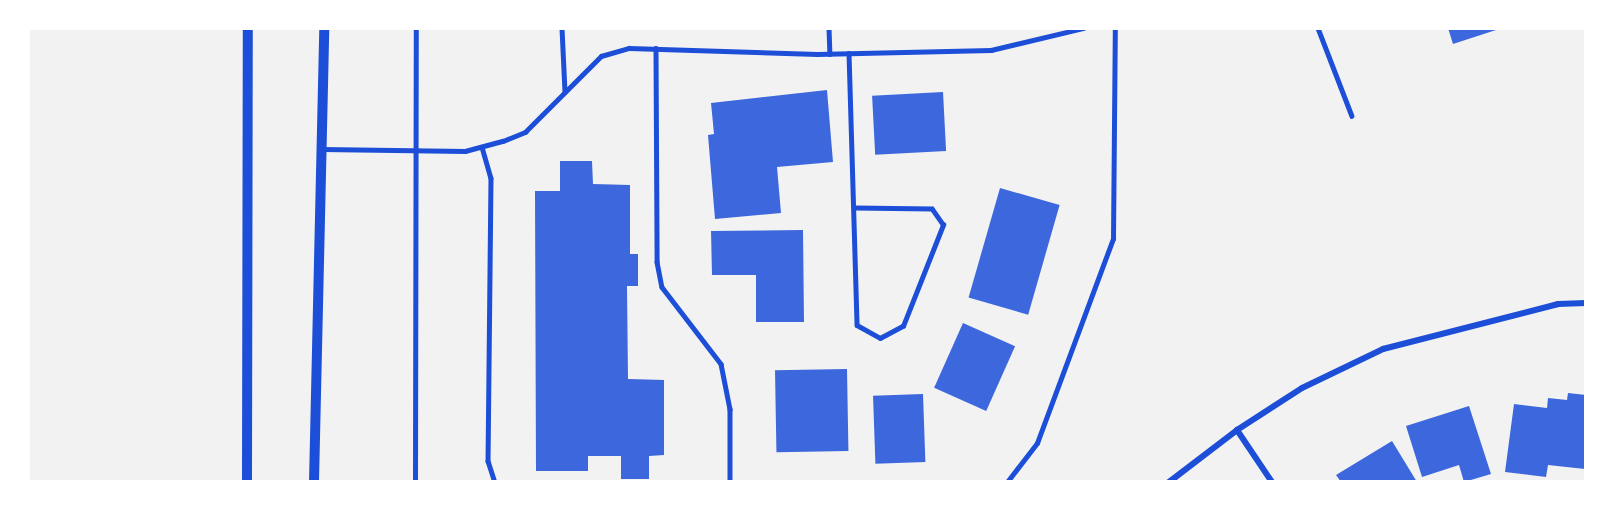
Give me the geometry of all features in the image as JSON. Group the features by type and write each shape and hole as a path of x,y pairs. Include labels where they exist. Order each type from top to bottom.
{"street":[{"path":"247,482 248,28"},
{"path":"314,482 324,28"},
{"path":"1169,482 1237,430 1302,388 1383,349 1558,304 1586,303"},
{"path":"1237,430 1272,482"}],"lane":[{"path":"414,482 413,150 416,28"},
{"path":"562,28 565,92"},
{"path":"829,28 830,54"},
{"path":"322,149 465,151 482,147 525,132 601,56 629,48 830,54 991,50 1083,28"},
{"path":"1007,482 1037,443 1113,239 1115,28"},
{"path":"1318,28 1352,116"},
{"path":"656,48 657,262 662,287 721,363 730,409 730,482"},
{"path":"849,53 857,326 880,338 903,326 943,225 932,209 855,208"},
{"path":"482,147 491,178 488,461 495,482"}],"building":[{"path":"1448,28 1499,28 1499,29 1453,44"},
{"path":"827,90 833,162 777,167 781,213 715,219 708,135 714,134 711,103"},
{"path":"943,92 946,151 875,155 872,96"},
{"path":"560,161 592,161 593,184 630,185 630,254 638,254 638,286 627,286 628,379 664,380 664,455 649,456 649,479 621,479 621,456 588,456 588,471 536,471 535,191 560,191"},
{"path":"1000,188 1060,205 1028,315 969,298"},
{"path":"803,230 804,322 756,322 756,275 712,275 711,231"},
{"path":"963,323 1015,346 986,411 934,388"},
{"path":"847,369 848,451 776,452 775,370"},
{"path":"1568,393 1586,395 1585,469 1548,465 1546,477 1505,472 1514,404 1547,408 1548,398 1567,400"},
{"path":"923,394 925,462 875,464 873,396"},
{"path":"1469,406 1491,474 1464,482 1459,465 1422,477 1406,426"},
{"path":"1392,441 1417,482 1341,482 1336,475"}]}
